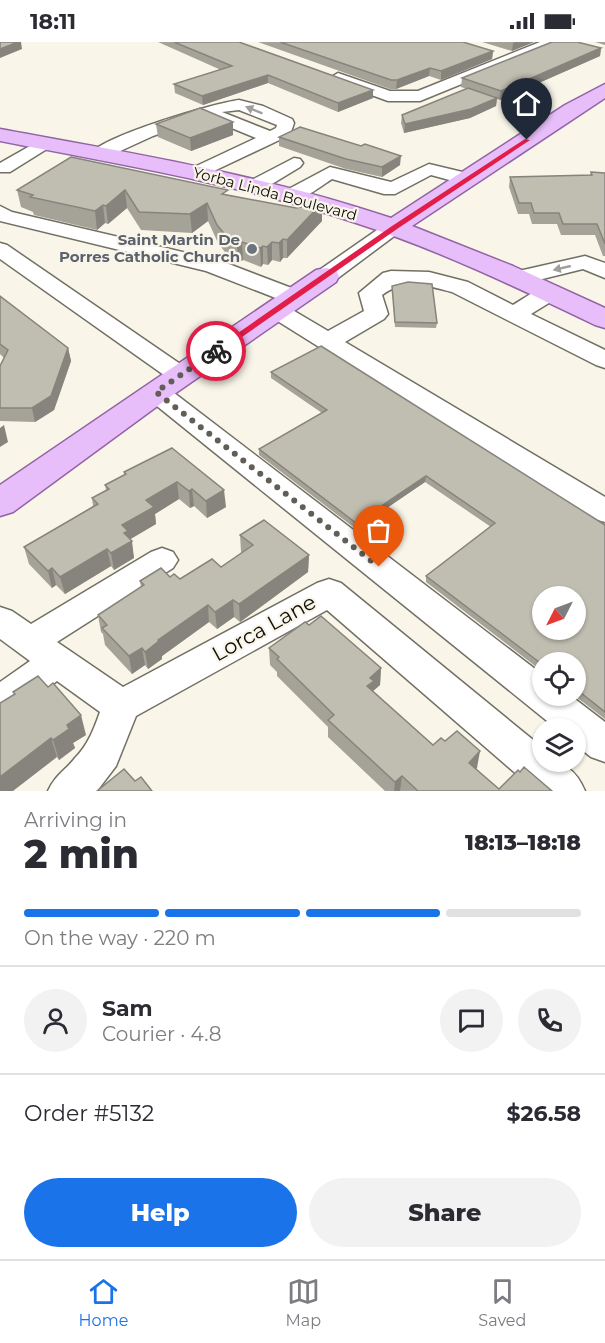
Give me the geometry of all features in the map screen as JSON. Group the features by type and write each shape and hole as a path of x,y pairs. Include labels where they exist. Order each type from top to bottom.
{"main road":[{"path":"394,227 605,90"},
{"name":"Yorba Linda Boulevard","path":"0,135 255,186 394,227 507,273 605,319"},
{"path":"0,503 168,383 326,276"}],"street":[{"path":"324,73 388,96 420,96 552,42"},
{"path":"491,51 512,58"},
{"path":"99,154 116,144 207,112 270,137 197,173"},
{"path":"74,149 111,135"},
{"path":"4,168 44,143"},
{"path":"255,186 294,163"},
{"path":"290,196 330,173 384,188 402,185 429,169 468,179"},
{"path":"2,216 213,266 285,304 327,342 605,511"},
{"path":"326,276 394,227"},
{"path":"0,249 168,383 532,687"},
{"path":"460,287 507,273 585,262 605,271"},
{"path":"326,276 370,292"},
{"path":"370,292 391,278 429,279 460,287 605,360"},
{"path":"327,342 376,314 370,292"},
{"path":"514,314 549,293"},
{"path":"0,702 43,652 162,560"},
{"name":"Lorca Lane","path":"121,706 274,626 329,592 565,791"},
{"path":"0,621 121,706 106,750 80,782 68,791"},
{"path":"556,706 605,745"}],"building":[{"path":"0,42 18,42 0,49"},
{"path":"174,42 239,42 373,90 338,103 268,75 202,96 174,84 232,66"},
{"path":"280,42 463,42 493,51 441,71 430,68 391,80"},
{"path":"552,42 577,42 601,48 501,91 462,78"},
{"path":"468,88 497,98 471,109 405,124 402,115"},
{"path":"200,108 233,122 190,138 156,124"},
{"path":"300,127 401,156 382,167 346,159 279,137"},
{"path":"71,157 228,190 222,194 296,208 322,203 287,240 283,239 279,243 272,242 267,247 260,248 242,242 237,244 227,237 217,225 207,203 190,214 139,212 125,190 106,206 103,205 95,211 30,197 33,195 17,190"},
{"path":"591,172 605,173 605,244 597,224 563,224 559,213 534,213 531,203 519,203 510,177 592,175"},
{"path":"408,282 432,284 437,323 395,322 392,286"},
{"path":"0,296 68,348 51,396 32,408 0,408 0,366 8,350 0,344"},
{"path":"321,346 605,525 605,712 586,697 586,652 532,652 532,657 426,576 495,523 426,476 356,523 259,449 327,410 271,372"},
{"path":"172,448 224,490 206,501 192,489 189,491 177,482 146,500 154,507 122,525 128,531 124,533 132,541 111,553 107,549 60,577 52,568 48,571 24,547 98,504 92,498 109,489 105,485 126,474 124,472"},
{"path":"264,520 309,555 239,604 233,600 215,612 208,605 158,640 145,652 142,648 129,656 102,628 107,625 98,615 144,585 140,581 161,568 170,577 174,574 180,579 212,559 221,567 253,545 240,535"},
{"path":"321,616 381,668 370,678 374,681 367,686 433,745 441,738 445,741 457,731 480,751 469,763 499,789 524,767 552,791 418,791 402,776 395,782 328,720 334,715 277,659 279,657 269,648 305,622 309,625"},
{"path":"38,676 48,687 53,683 81,715 67,725 69,729 53,740 51,738 0,777 0,703"},
{"path":"124,769 135,781 141,777 152,791 97,791"}],"way so far":[{"path":"216,351 156,392 379,567"}],"place":[{"name":"Saint Martin De Porres Catholic Church","path":"252,249"}],"route":[{"path":"216,351 394,227 527,140"}]}
